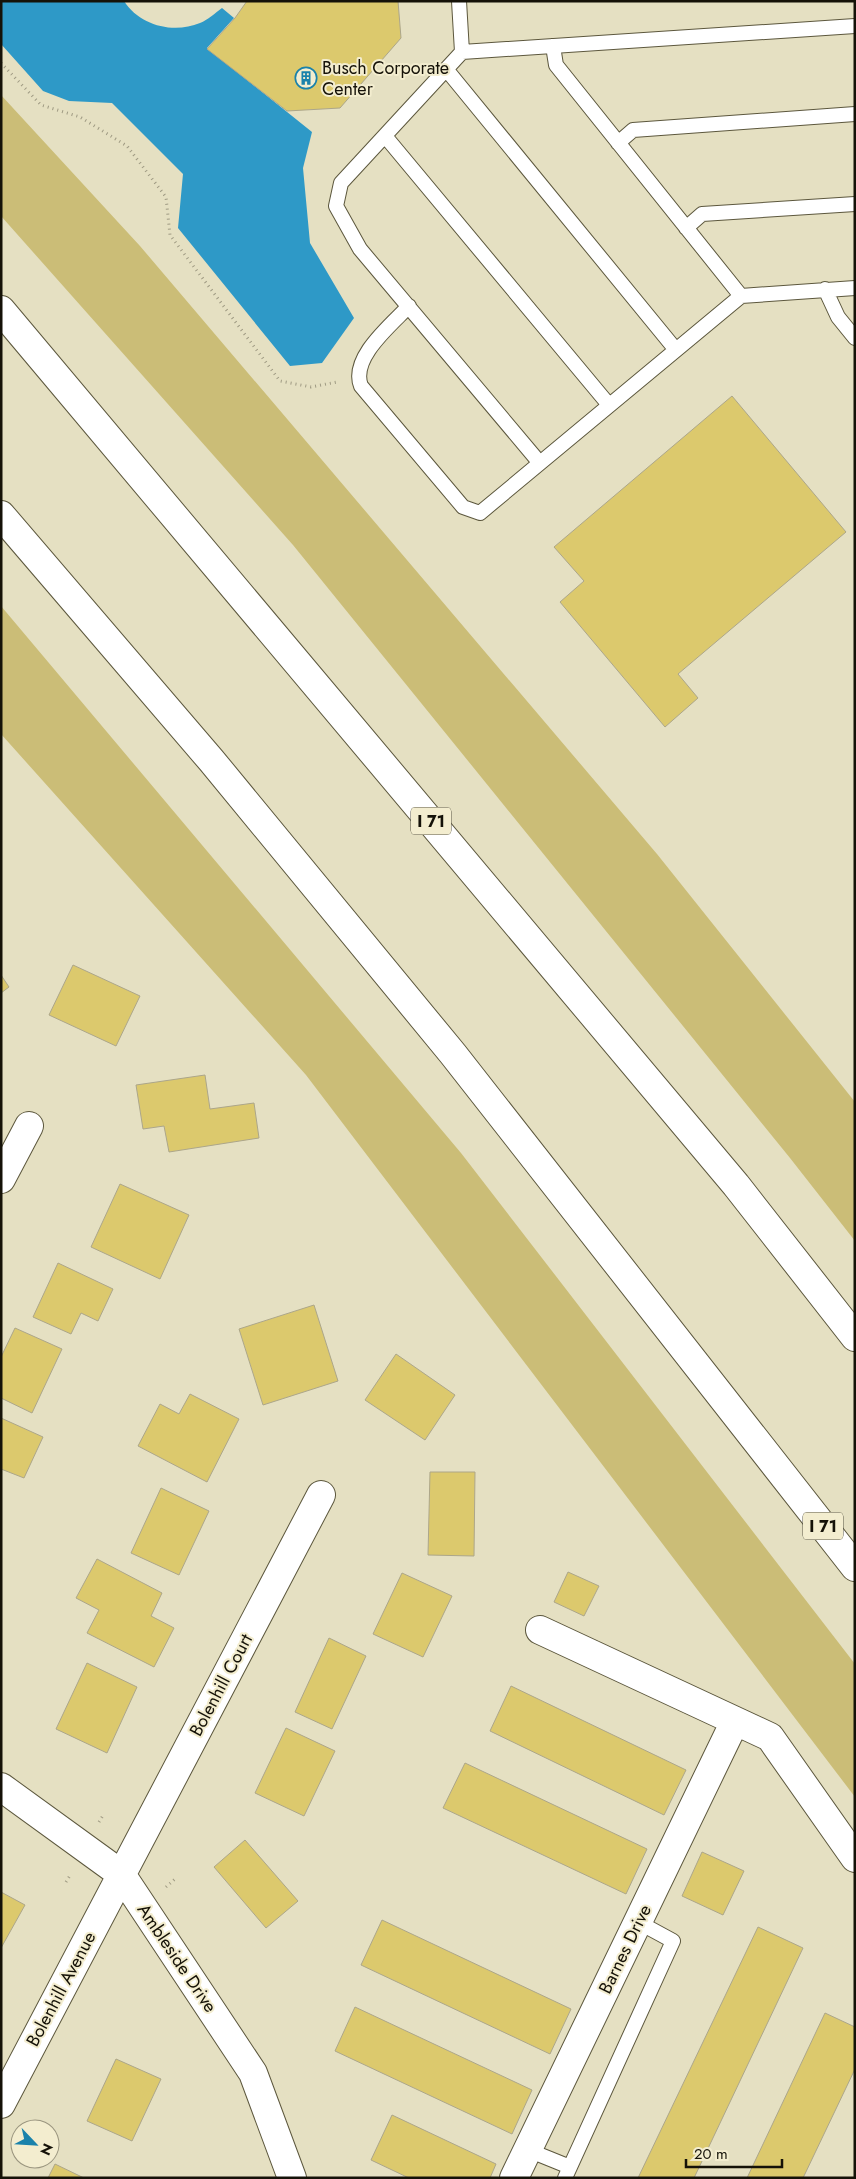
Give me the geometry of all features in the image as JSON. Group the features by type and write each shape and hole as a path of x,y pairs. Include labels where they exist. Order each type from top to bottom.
{"main road":[{"name":"I 71","path":"1,310 736,1185 855,1337"},
{"name":"I 71","path":"1,516 211,760 453,1054 855,1567"},
{"path":"1,1179 29,1126"},
{"name":"Bolenhill Court","path":"121,1874 321,1495"},
{"path":"540,1630 770,1737 855,1858"},
{"name":"Barnes Drive","path":"514,2178 735,1721"},
{"name":"Ambleside Drive","path":"1,1786 121,1874 253,2073 292,2178"},
{"name":"Bolenhill Avenue","path":"1,2104 121,1874"}],"lane":[{"path":"459,1 462,52"},
{"path":"539,462 360,249 336,206 341,183 462,52 855,26"},
{"path":"553,46 556,65 741,296"},
{"path":"446,69 676,350"},
{"path":"618,143 633,130 855,114"},
{"path":"385,136 609,405"},
{"path":"686,228 702,214 855,204"},
{"path":"408,306 372,345 357,372 357,378 361,386 463,507 480,513 741,296 855,288"},
{"path":"825,290 838,318 855,338"},
{"path":"528,2150 567,2173 673,1941 638,1922"}],"path":[{"path":"1,63 42,105 80,117 127,146 166,197 170,235 280,381 311,387 357,378"}],"shaded area":[{"path":"1,95 140,246 657,854 855,1102 855,1241 790,1158 293,545 1,216"},
{"path":"1,606 461,1153 855,1664 855,1797 306,1075 1,734"}],"water":[{"path":"1,1 124,1 139,17 148,22 158,26 179,28 200,23 222,8 234,18 207,48 312,132 303,168 310,243 354,318 322,363 290,366 178,228 183,174 112,103 69,101 43,91 1,44"}],"building":[{"name":"Busch Corporate Center","path":"247,1 398,1 401,38 340,108 287,111 207,49 235,18"},
{"path":"732,396 846,532 678,674 698,698 665,727 560,602 584,581 554,547"},
{"path":"73,965 140,996 116,1046 49,1015"},
{"path":"1,975 9,987 1,993"},
{"path":"205,1075 210,1109 254,1103 259,1138 169,1152 164,1126 143,1129 136,1085"},
{"path":"120,1184 189,1215 160,1279 91,1247"},
{"path":"58,1263 113,1289 98,1321 81,1313 71,1334 33,1317"},
{"path":"314,1305 338,1381 263,1405 239,1329"},
{"path":"15,1328 62,1349 32,1413 1,1398 1,1357"},
{"path":"396,1354 455,1395 425,1440 365,1400"},
{"path":"190,1394 239,1419 207,1482 138,1446 160,1404 179,1414"},
{"path":"1,1418 43,1437 24,1478 1,1469"},
{"path":"430,1472 475,1472 474,1556 428,1555"},
{"path":"161,1488 209,1511 179,1575 131,1553"},
{"path":"97,1559 162,1593 151,1616 174,1628 154,1667 87,1633 99,1610 76,1598"},
{"path":"568,1572 599,1586 584,1616 554,1602"},
{"path":"402,1573 452,1596 423,1657 373,1634"},
{"path":"329,1638 366,1656 332,1729 295,1712"},
{"path":"87,1663 137,1687 107,1753 56,1729"},
{"path":"511,1686 686,1770 664,1815 490,1731"},
{"path":"286,1728 335,1751 304,1816 255,1793"},
{"path":"465,1763 647,1849 626,1894 443,1808"},
{"path":"245,1840 298,1901 266,1928 214,1867"},
{"path":"702,1852 744,1871 723,1915 682,1896"},
{"path":"1,1892 25,1905 1,1948"},
{"path":"382,1920 571,2009 550,2054 361,1965"},
{"path":"758,1927 803,1948 694,2178 638,2178"},
{"path":"355,2007 532,2090 512,2134 335,2051"},
{"path":"825,2013 855,2027 855,2069 803,2178 747,2178"},
{"path":"116,2059 161,2079 132,2141 87,2121"},
{"path":"392,2115 496,2164 490,2178 409,2178 371,2160"},
{"path":"60,2166 84,2178 48,2178 52,2169 60,2169"}],"place":[{"name":"Busch Corporate Center","path":"306,78"}]}
